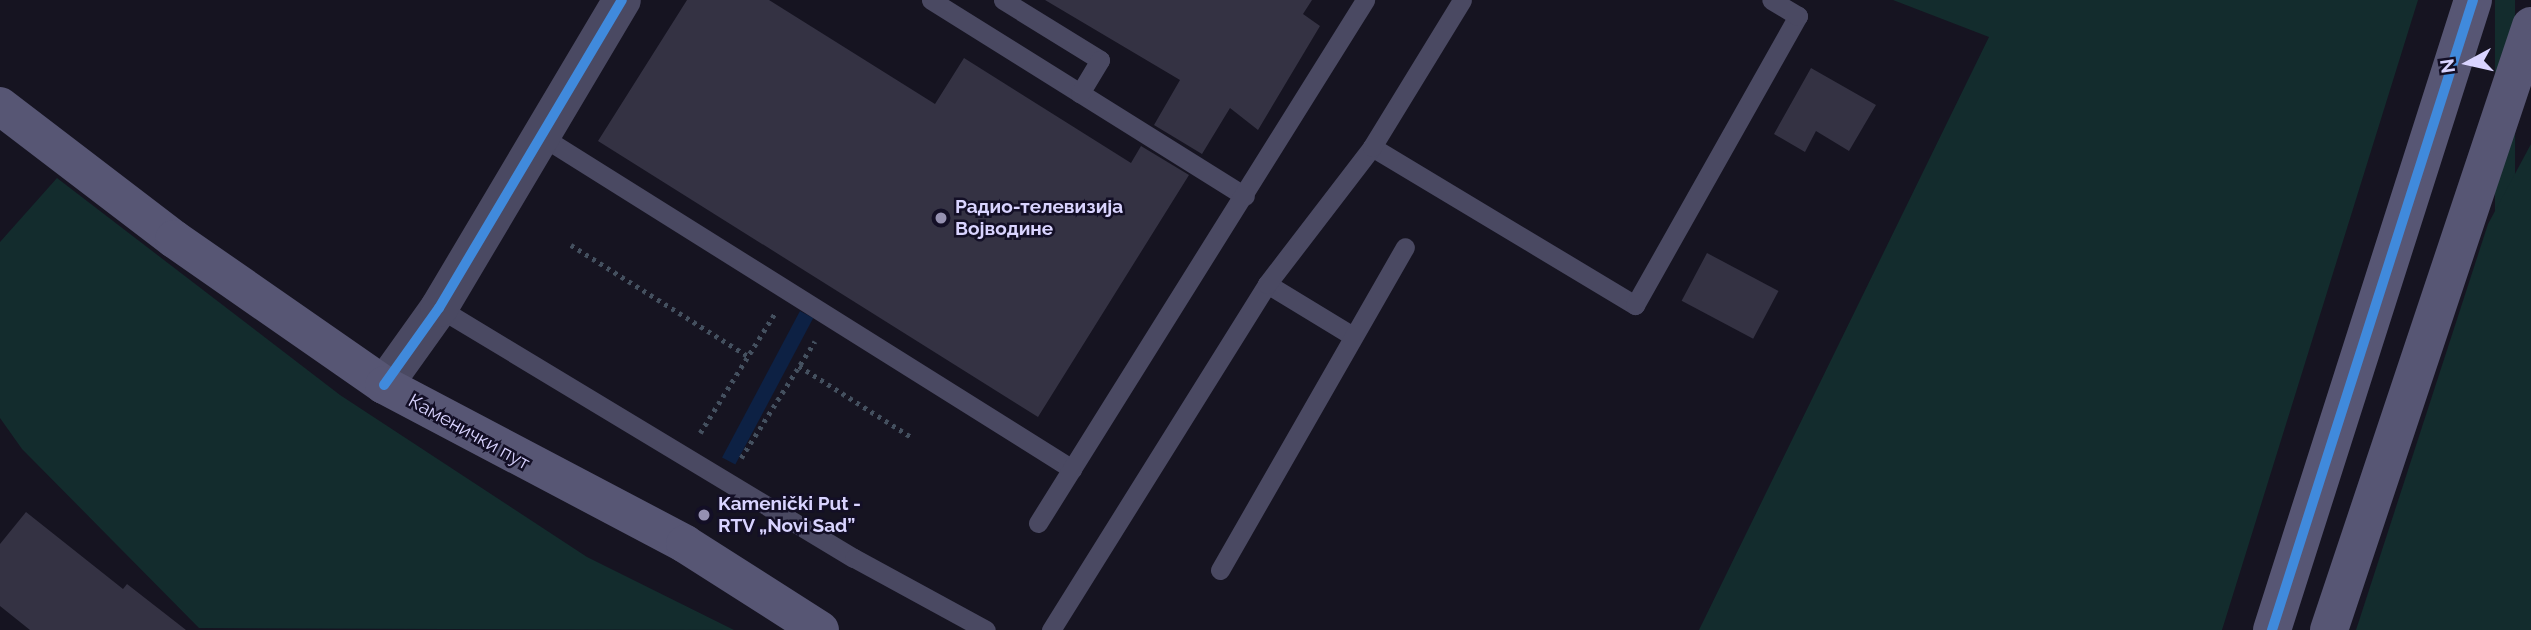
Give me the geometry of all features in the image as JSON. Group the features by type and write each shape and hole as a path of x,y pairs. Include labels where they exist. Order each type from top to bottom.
{"street":[{"path":"384,385 439,308 622,0"},
{"path":"2272,630 2473,0"},
{"path":"2329,630 2531,26"},
{"path":"2488,148 2531,89"},
{"name":"Каменички пут","path":"0,106 174,239 384,385 685,544 820,630"}],"lane":[{"path":"931,0 1245,196"},
{"path":"1003,0 1100,60 1080,93"},
{"path":"1038,523 1366,0"},
{"path":"1051,630 1267,284 1371,147 1462,0"},
{"path":"1371,147 1634,305 1798,16 1771,0"},
{"path":"541,136 1072,469"},
{"path":"1220,570 1405,247"},
{"path":"1267,284 1353,336"},
{"path":"439,308 831,544 986,630"}],"path":[{"path":"571,245 748,356"},
{"path":"698,437 774,315"},
{"path":"739,463 815,341"},
{"path":"799,366 913,438"}],"green space":[{"path":"1893,0 2418,0 2222,630 1699,630 1989,37"},
{"path":"2495,0 2515,0 2515,630 2495,630"},
{"path":"2531,144 2531,630 2356,630 2488,224"},
{"path":"57,178 340,395 587,557 734,630 199,628 22,449 0,418 0,242"}],"water":[{"path":"800,311 813,318 735,465 722,458"}],"building":[{"name":"Радио-телевизија Војводине","path":"687,0 769,0 935,104 964,58 1131,163 1141,146 1189,175 1038,417 598,141"},
{"path":"1045,0 1312,0 1303,14 1320,26 1258,130 1230,108 1202,154 1154,125 1180,80"},
{"path":"1811,68 1876,105 1849,151 1816,131 1805,152 1774,134"},
{"path":"1707,253 1779,291 1753,339 1682,301"},
{"path":"26,512 123,589 127,584 186,630 30,630 0,606 0,544"}],"cycle path":[{"path":"384,385 439,308 622,0"},
{"path":"2272,630 2473,0"}],"place":[{"name":"Радио-телевизија Војводине","path":"941,218"},
{"name":"Kamenički Put - RTV „Novi Sad”","path":"704,515"}]}
